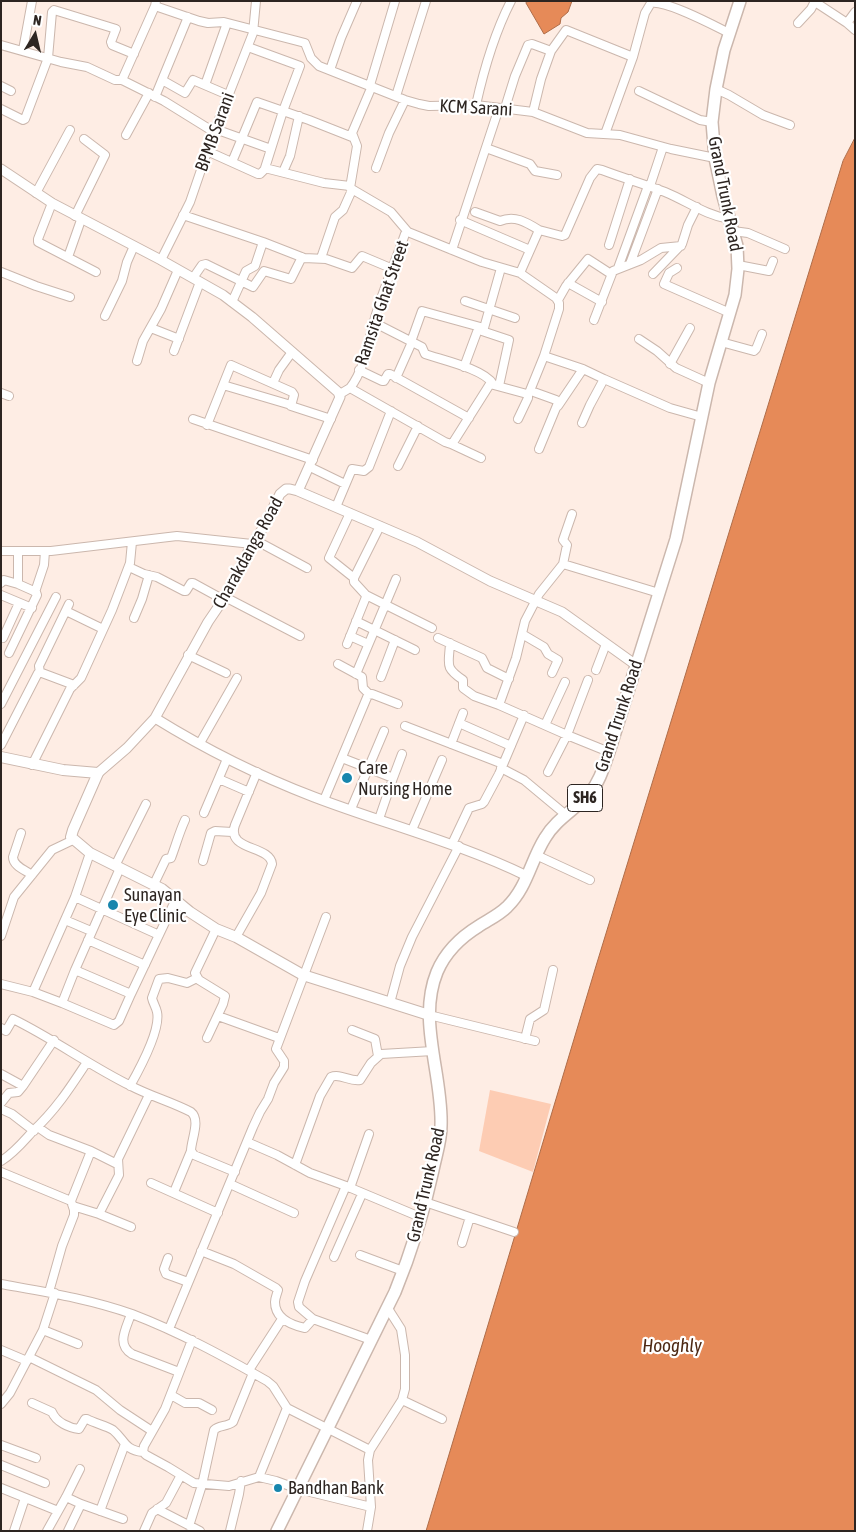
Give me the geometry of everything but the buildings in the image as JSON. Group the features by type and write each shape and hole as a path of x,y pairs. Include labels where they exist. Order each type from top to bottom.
{"main road":[{"name":"Grand Trunk Road","path":"277,1531 388,1307 403,1271 425,1202 441,1128 440,1100 430,1015 434,983 443,960 462,938 507,907 515,899 550,830 594,787 609,752 676,539 709,383 735,295 738,265 737,246 715,158 712,122 716,89 729,33 740,1"},
{"path":"1,757 32,765 98,773 73,830 71,837 73,840 90,853 154,884 176,899 190,912 216,929 236,937 303,976 430,1015"}],"street":[{"path":"23,50 32,1"},
{"name":"BPMB Sarani","path":"161,260 190,202 207,151 254,30 256,1"},
{"path":"330,70 357,1"},
{"path":"352,137 352,131 371,86 395,1"},
{"path":"396,96 426,1"},
{"path":"476,105 485,68 498,28 511,1"},
{"path":"605,134 633,57 645,13 651,2 674,8 729,33"},
{"path":"798,23 810,11 815,2 855,30"},
{"path":"122,80 156,4 208,23 227,23 254,30"},
{"path":"1,109 25,119 48,58 52,12 54,10 116,29 111,42 112,45 134,54"},
{"path":"847,23 855,12"},
{"path":"126,135 162,80 188,17"},
{"path":"205,85 227,23"},
{"name":"KCM Sarani","path":"254,30 305,42 309,55 314,62 405,100 429,106 476,105 533,112 587,134 620,136 715,158"},
{"path":"533,112 540,79 551,51 566,30 633,57"},
{"path":"452,250 460,220 486,148 528,45 532,44 551,51"},
{"path":"1,45 87,67 115,80 122,80 215,130 271,149"},
{"path":"207,151 259,174 266,168 265,166 283,111 300,65 248,46"},
{"path":"162,80 185,93 192,81 228,95"},
{"path":"1,86 11,92"},
{"path":"716,89 763,115 790,125"},
{"path":"639,91 700,120 712,122"},
{"path":"376,168 389,133 405,100"},
{"path":"232,162 257,102 352,137 357,146 351,188 343,210 335,217 320,258"},
{"path":"283,172 290,156 299,116"},
{"path":"36,193 70,130"},
{"path":"68,257 78,218 105,156 105,154 84,139"},
{"path":"618,268 663,147"},
{"path":"486,148 530,164 535,172 557,175"},
{"path":"266,168 351,188 389,210 408,232"},
{"path":"1,169 78,218 161,260 232,302 340,394 350,388 451,444 481,458"},
{"path":"475,212 500,221 505,219 521,219 539,230 566,236 590,178 595,170 602,170 658,189 710,214 729,219"},
{"path":"609,245 630,179"},
{"path":"630,264 658,189"},
{"path":"52,203 38,240 96,272"},
{"path":"653,274 681,246 697,207"},
{"path":"183,215 302,257 320,258 352,268 362,256 393,269"},
{"path":"460,220 530,250"},
{"path":"520,273 539,230"},
{"path":"733,231 748,234 785,249"},
{"name":"Ramsita Ghat Street","path":"350,388 356,379 405,234 408,232 501,268 520,273 558,300"},
{"path":"232,302 246,271 255,266 263,242"},
{"path":"105,316 122,281 134,246"},
{"path":"594,320 611,274 618,268 641,260 661,248 681,246"},
{"path":"174,352 202,265 206,264 253,287 265,271 290,280 302,257"},
{"path":"518,419 544,356 559,309 558,300 568,283 588,259 611,274"},
{"path":"738,265 769,271 773,261"},
{"path":"464,367 489,309 501,268"},
{"path":"677,268 669,273 664,284 730,313"},
{"path":"137,361 144,341 161,309 178,270"},
{"path":"1,272 70,297"},
{"path":"568,283 602,302"},
{"path":"464,301 514,318"},
{"path":"396,378 412,342 422,311 481,329 509,340 496,385"},
{"path":"374,322 423,347 425,354 488,377 496,385"},
{"path":"151,328 179,339"},
{"path":"670,364 690,328"},
{"path":"721,342 754,351 762,334"},
{"path":"639,340 657,351 670,364 709,383"},
{"path":"273,383 279,370 292,352"},
{"path":"544,356 583,369 670,408 702,417"},
{"path":"208,425 231,366 292,392 294,395 291,405"},
{"path":"539,449 558,406 583,369"},
{"path":"359,370 382,382 389,374 468,418"},
{"path":"582,423 604,379"},
{"path":"223,385 331,419"},
{"path":"451,444 489,386 496,385 529,392 556,400 558,406"},
{"name":"Charakdanga Road","path":"98,773 127,748 155,718 188,655 224,599 280,494 286,489 298,491 331,419 340,394"},
{"path":"336,507 352,469 363,471 367,469 391,411"},
{"path":"193,419 311,463 346,484"},
{"path":"398,466 418,426"},
{"path":"298,491 417,542 490,581 569,616 636,665"},
{"path":"350,513 329,558 354,578 354,582 366,595 432,628"},
{"path":"499,705 509,679 526,621 535,601 563,564 568,546 563,540 572,514"},
{"path":"354,578 380,526"},
{"path":"1,551 45,551 177,536 253,542 307,568"},
{"path":"32,765 70,689 80,678 103,629 129,567 132,542"},
{"path":"18,551 18,584"},
{"path":"9,654 37,596 35,592 44,565 45,551"},
{"path":"563,564 659,593"},
{"path":"129,567 157,577 184,591 193,583 300,636"},
{"path":"134,618 149,575"},
{"path":"356,674 396,579"},
{"path":"1,583 4,580 35,592"},
{"path":"1,595 32,608"},
{"path":"366,595 349,640 368,644"},
{"path":"1,704 56,597"},
{"path":"15,642 2,638 19,603"},
{"path":"1,745 40,672 40,666 67,607 103,629"},
{"path":"356,621 415,650"},
{"path":"522,634 544,647 548,654 558,660 552,673"},
{"path":"438,638 482,658 489,669 509,679"},
{"path":"381,678 395,640"},
{"path":"450,643 449,668 463,680 463,688 474,696 524,715 609,752"},
{"path":"596,670 606,644"},
{"path":"188,655 226,673"},
{"path":"338,664 362,677 363,688 369,694 398,704"},
{"path":"40,672 74,685"},
{"path":"200,743 237,678"},
{"path":"548,772 567,735 588,680"},
{"path":"546,725 565,682"},
{"path":"324,800 369,694"},
{"path":"451,744 463,713"},
{"path":"390,1003 400,966 455,845 469,808 484,802 524,715"},
{"path":"155,718 228,759 257,772 351,810 455,845 528,876"},
{"path":"459,723 511,746"},
{"path":"405,726 502,766 524,780 566,815"},
{"path":"351,810 384,731"},
{"path":"379,819 402,754"},
{"path":"342,758 393,778"},
{"path":"204,813 228,759"},
{"path":"412,830 442,760"},
{"path":"236,937 261,893 272,864 270,858 238,840 232,832 257,772"},
{"path":"219,779 249,792"},
{"path":"62,1003 146,804"},
{"path":"154,884 166,859 171,858 185,820"},
{"path":"203,861 211,832 232,832"},
{"path":"21,833 13,861 32,875"},
{"path":"2,933 14,897 52,850 73,840"},
{"path":"34,992 75,898 90,853"},
{"path":"536,855 590,880"},
{"path":"75,898 159,935"},
{"path":"1,984 34,992 114,1025 119,1021 176,899"},
{"path":"169,1329 260,1112 284,1067 284,1061 276,1049 279,1038 326,918"},
{"path":"65,920 91,931"},
{"path":"207,1038 225,996 197,978 195,974 216,929"},
{"path":"88,940 145,965"},
{"path":"75,970 131,994"},
{"path":"525,1039 530,1020 544,1010 553,970"},
{"path":"130,1086 146,1056 155,1030 158,1011 152,998 159,979 168,978 188,983 197,978"},
{"path":"430,1015 534,1041"},
{"path":"218,1016 279,1038"},
{"path":"1,1028 6,1031 13,1019 54,1040 87,1062 130,1086 181,1107 194,1115 196,1121 191,1151 174,1192"},
{"path":"352,1030 374,1039 378,1056"},
{"path":"1,1103 9,1092 18,1092 54,1040"},
{"path":"295,1165 320,1096 331,1077 337,1075 352,1080 360,1080 378,1056 391,1052 433,1051"},
{"path":"1,1161 15,1151 58,1105 87,1062"},
{"path":"1,1074 23,1086"},
{"path":"117,1164 149,1095"},
{"path":"1,1110 12,1114 36,1129 91,1151 117,1164 119,1175 99,1214"},
{"path":"369,1134 348,1187 305,1281 298,1302 299,1307 313,1319 371,1340"},
{"path":"247,1142 310,1173 420,1217"},
{"path":"1,1404 10,1393 43,1330 74,1215 72,1204 91,1151"},
{"path":"191,1151 194,1155 235,1172"},
{"path":"1,1172 72,1204 131,1226"},
{"path":"151,1183 218,1213"},
{"path":"230,1184 294,1213"},
{"path":"334,1257 362,1194"},
{"path":"425,1202 514,1232"},
{"path":"462,1243 470,1217"},
{"path":"201,1251 234,1264 276,1288 275,1304 278,1314 282,1319 305,1328 313,1319"},
{"path":"360,1255 403,1271"},
{"path":"168,1258 164,1269 166,1274 188,1282"},
{"path":"1,1284 52,1293 102,1305 132,1314 169,1329 251,1372 273,1386 287,1408 370,1450"},
{"path":"367,1531 371,1507 368,1466 370,1450 402,1400 405,1389 405,1355 401,1329 388,1307"},
{"path":"132,1314 122,1344 125,1350 179,1372"},
{"path":"189,1526 202,1485 214,1430 217,1427 229,1425 233,1422 251,1372 282,1319"},
{"path":"43,1330 78,1344"},
{"path":"143,1452 144,1446 171,1395 192,1340"},
{"path":"1,1350 28,1359 96,1390 120,1410 152,1431"},
{"path":"171,1395 186,1403 199,1403 212,1410"},
{"path":"402,1400 442,1419"},
{"path":"32,1403 52,1412 52,1416 76,1429 79,1429 84,1418 87,1418 114,1430 116,1435 123,1439 125,1444 133,1451 143,1452 188,1480 202,1485 229,1486 259,1477 298,1489 371,1507"},
{"path":"259,1477 287,1408"},
{"path":"100,1511 125,1444"},
{"path":"1,1445 36,1458"},
{"path":"1,1465 45,1483"},
{"path":"47,1531 80,1469"},
{"path":"144,1531 152,1513 166,1502 181,1475"},
{"path":"230,1531 241,1481"},
{"path":"1,1488 58,1511"},
{"path":"66,1497 123,1519"},
{"path":"14,1531 25,1498"},
{"path":"68,1531 81,1504"},
{"path":"157,1509 200,1531"}],"shaded area":[{"path":"490,1090 551,1104 533,1172 479,1151"}],"water":[{"path":"530,1 572,1 568,12 561,18 560,24 544,34 526,3"},
{"name":"Hooghly","path":"855,138 855,1531 426,1531 596,966 843,161"}],"place":[{"name":"Care Nursing Home","path":"347,778"},
{"name":"Sunayan Eye Clinic","path":"113,905"},
{"name":"Bandhan Bank","path":"278,1488"}]}
